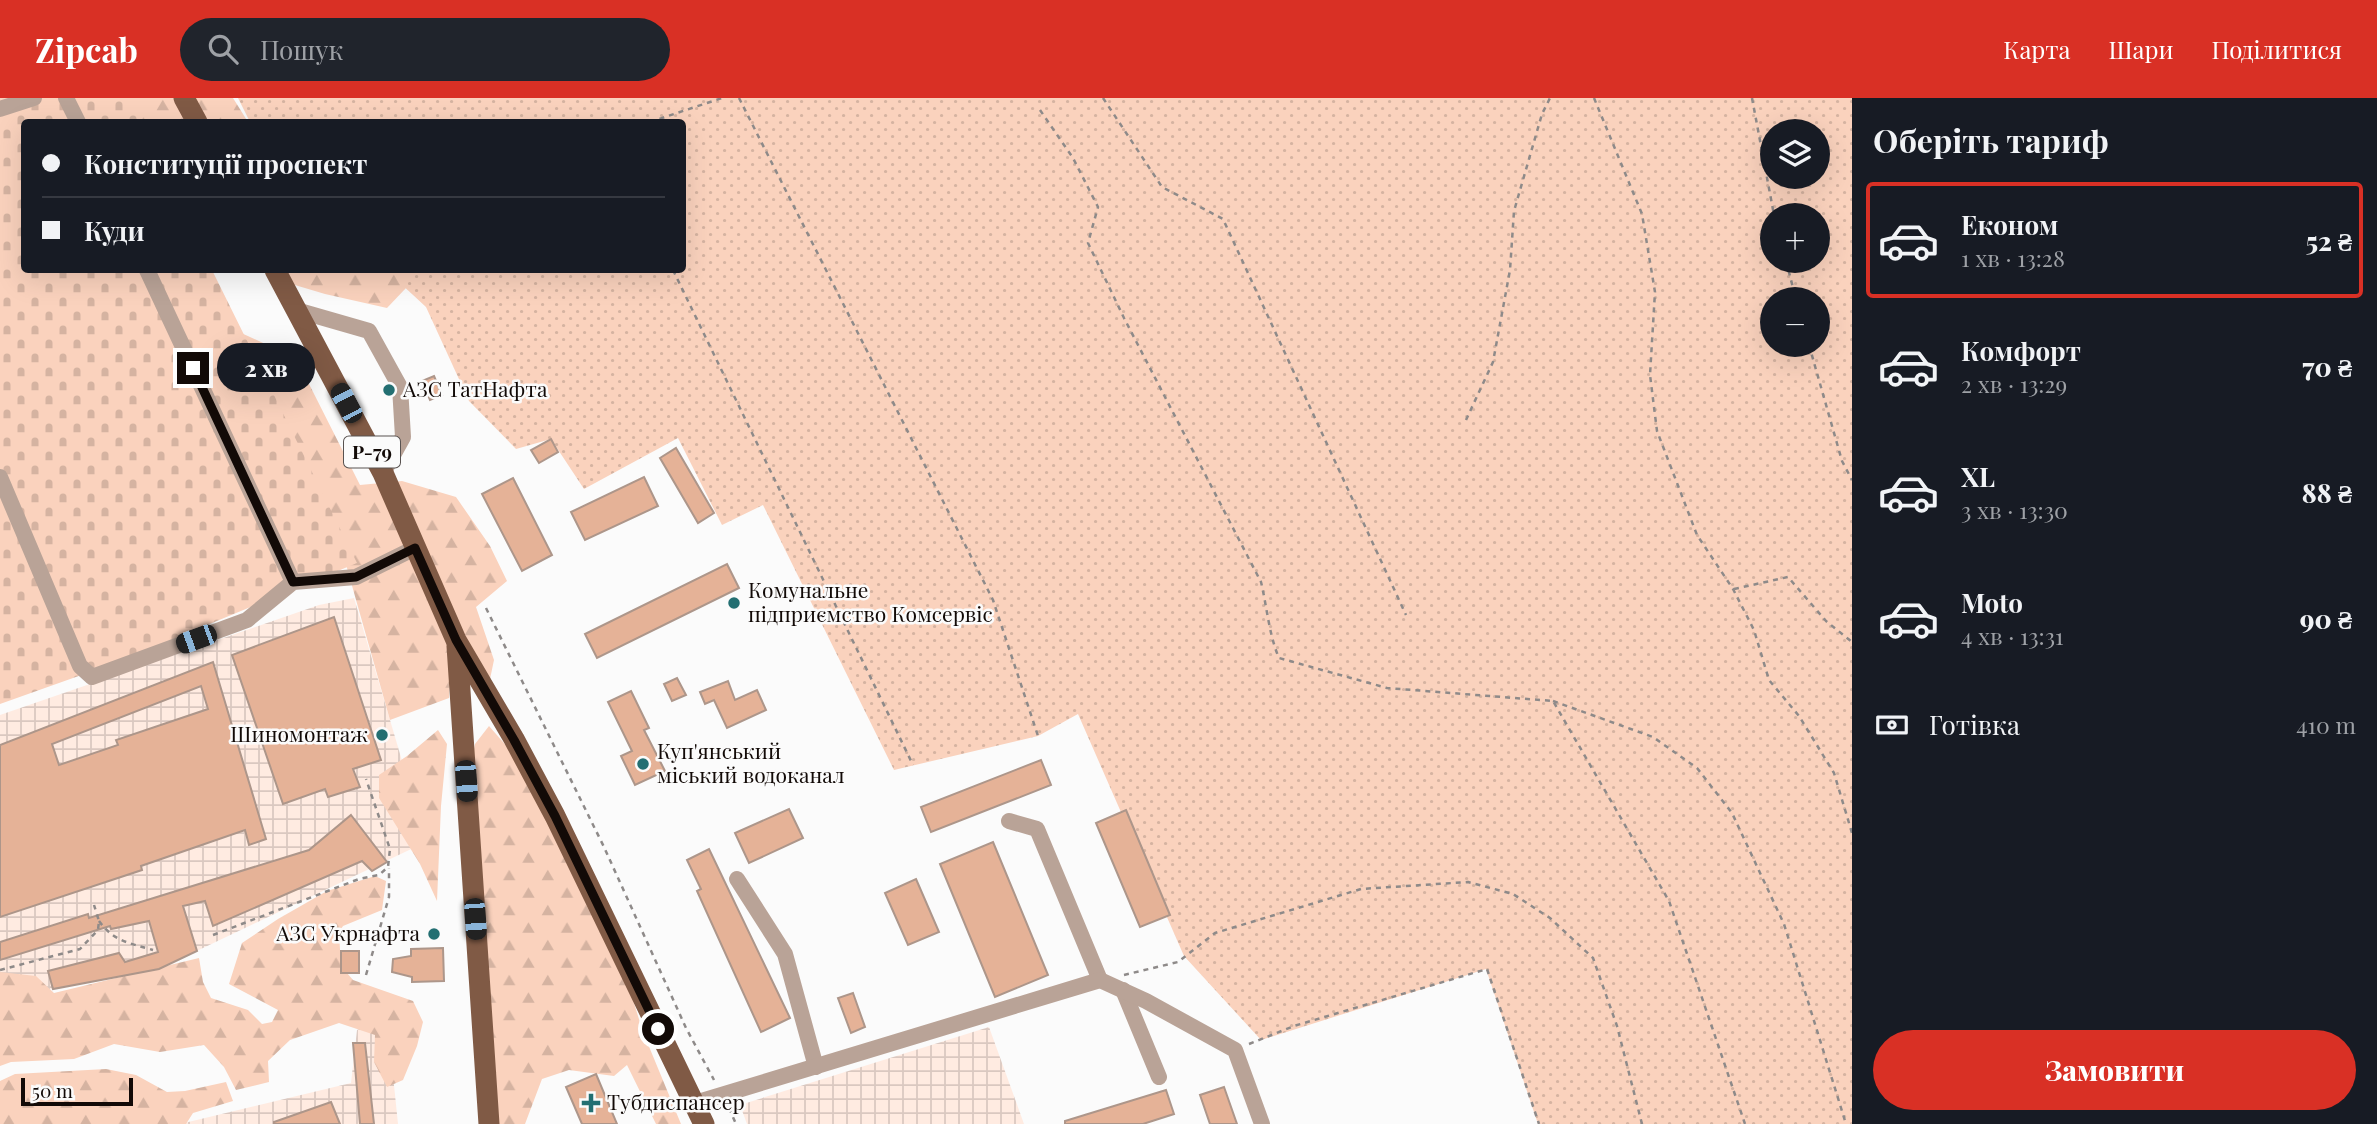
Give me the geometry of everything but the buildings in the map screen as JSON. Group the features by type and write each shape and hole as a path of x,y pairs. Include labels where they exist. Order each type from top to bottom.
{"main road":[{"path":"184,98 195,119"},
{"name":"Р-79","path":"277,273 383,473 456,640 555,816 704,1124"},
{"name":"Р-79","path":"456,640 489,1124"}],"lane":[{"path":"0,108 34,98"},
{"path":"65,98 76,119"},
{"path":"148,273 293,582"},
{"path":"296,310 369,331 400,387 403,437 383,473"},
{"path":"0,477 80,666 92,677 247,620 293,582 356,577 415,548"},
{"path":"1009,821 1037,829 1100,980"},
{"path":"737,878 785,954 816,1067"},
{"path":"695,1103 1100,980 1146,1001 1235,1050 1262,1124"},
{"path":"1123,990 1159,1077"}],"path":[{"path":"659,119 722,98"},
{"path":"738,98 993,600 1038,736"},
{"path":"1103,98 1162,187 1223,219 1406,615"},
{"path":"1466,420 1493,362 1510,270 1514,211 1542,114 1550,98"},
{"path":"1594,98 1642,214 1654,292 1650,375 1657,431 1697,535 1733,589 1754,630 1769,680 1799,716 1833,773 1852,834"},
{"path":"1752,98 1772,203"},
{"path":"1040,110 1073,158 1098,207 1088,243 1261,582 1272,629 1270,639 1279,657 1387,688 1553,701 1653,737 1697,768 1731,813 1784,924 1846,1124"},
{"path":"674,273 913,765"},
{"path":"1812,357 1842,461 1852,480"},
{"path":"1733,589 1788,577 1826,621 1852,642"},
{"path":"486,607 604,847 686,1028 736,1124"},
{"path":"1553,701 1669,901 1745,1124"},
{"path":"366,779 390,849 388,897 366,975"},
{"path":"213,934 359,878 379,875 388,867 390,854"},
{"path":"1100,980 1178,962 1215,933 1362,889 1468,882 1502,891 1513,894 1550,918 1593,958 1617,1026 1642,1124"},
{"path":"94,905 99,921 108,934 121,941 153,950"},
{"path":"0,970 80,949 93,938 99,921"},
{"path":"1235,1050 1294,1026 1487,969 1539,1124"}],"shaded area":[{"path":"354,598 426,842 159,969 0,998 0,715 319,605"},
{"path":"387,1017 398,1124 180,1124 351,1083 357,1030"},
{"path":"989,1027 1024,1124 747,1124 740,1105"}],"green space":[{"path":"0,98 127,98 138,119 21,119 21,273 213,273 357,563 118,662 0,704"},
{"path":"103,98 233,98 246,119 102,119"},
{"path":"238,98 1852,98 1852,1124 1538,1124 1486,969 1261,1040 1184,956 1078,714 1038,736 894,770 763,505 722,525 678,438 584,489 551,439 516,449 469,401 426,307 389,273 686,273 686,119 248,119"},
{"path":"266,273 408,273 406,288 387,308 268,277"},
{"path":"226,326 285,353 307,380 360,485 402,481 456,497 490,546 507,581 476,607 494,660 490,679 450,656 449,698 390,720 347,568"},
{"path":"489,726 516,757 618,952 643,1032 681,1124 656,1124 627,1065 614,1076 569,1070 542,1079 525,1124 493,1124 470,768 475,744"},
{"path":"438,730 447,744 437,901 420,864 379,798 379,775"},
{"path":"375,876 386,881 382,910 343,926 339,933 341,966 353,980 413,1001 423,1022 417,1046 403,1080 387,1087 374,1062 375,1035 339,1023 290,1040 268,1061 269,1082 236,1090 224,1067 204,1045 160,1052 114,1044 74,1059 11,1062 0,1066 0,972 36,976 54,993 199,958 203,982 211,998 248,1010 262,1024 272,1022 278,1010 229,984 242,943 327,891"},
{"path":"106,1069 136,1075 167,1092 226,1082 233,1101 193,1113 186,1124 0,1124 0,1081 15,1074"}],"place":[{"name":"АЗС ТатНафта","path":"389,390"},
{"name":"Комунальне пiдприємство Комсервiс","path":"734,603"},
{"name":"Шиномонтаж","path":"382,735"},
{"name":"Куп'янський міський водоканал","path":"643,764"},
{"name":"АЗС Укрнафта","path":"434,934"},
{"name":"Тубдиспансер","path":"591,1103"}],"route":[{"path":"193,368 293,582 356,577 415,548 456,640 555,816 658,1029"}]}
